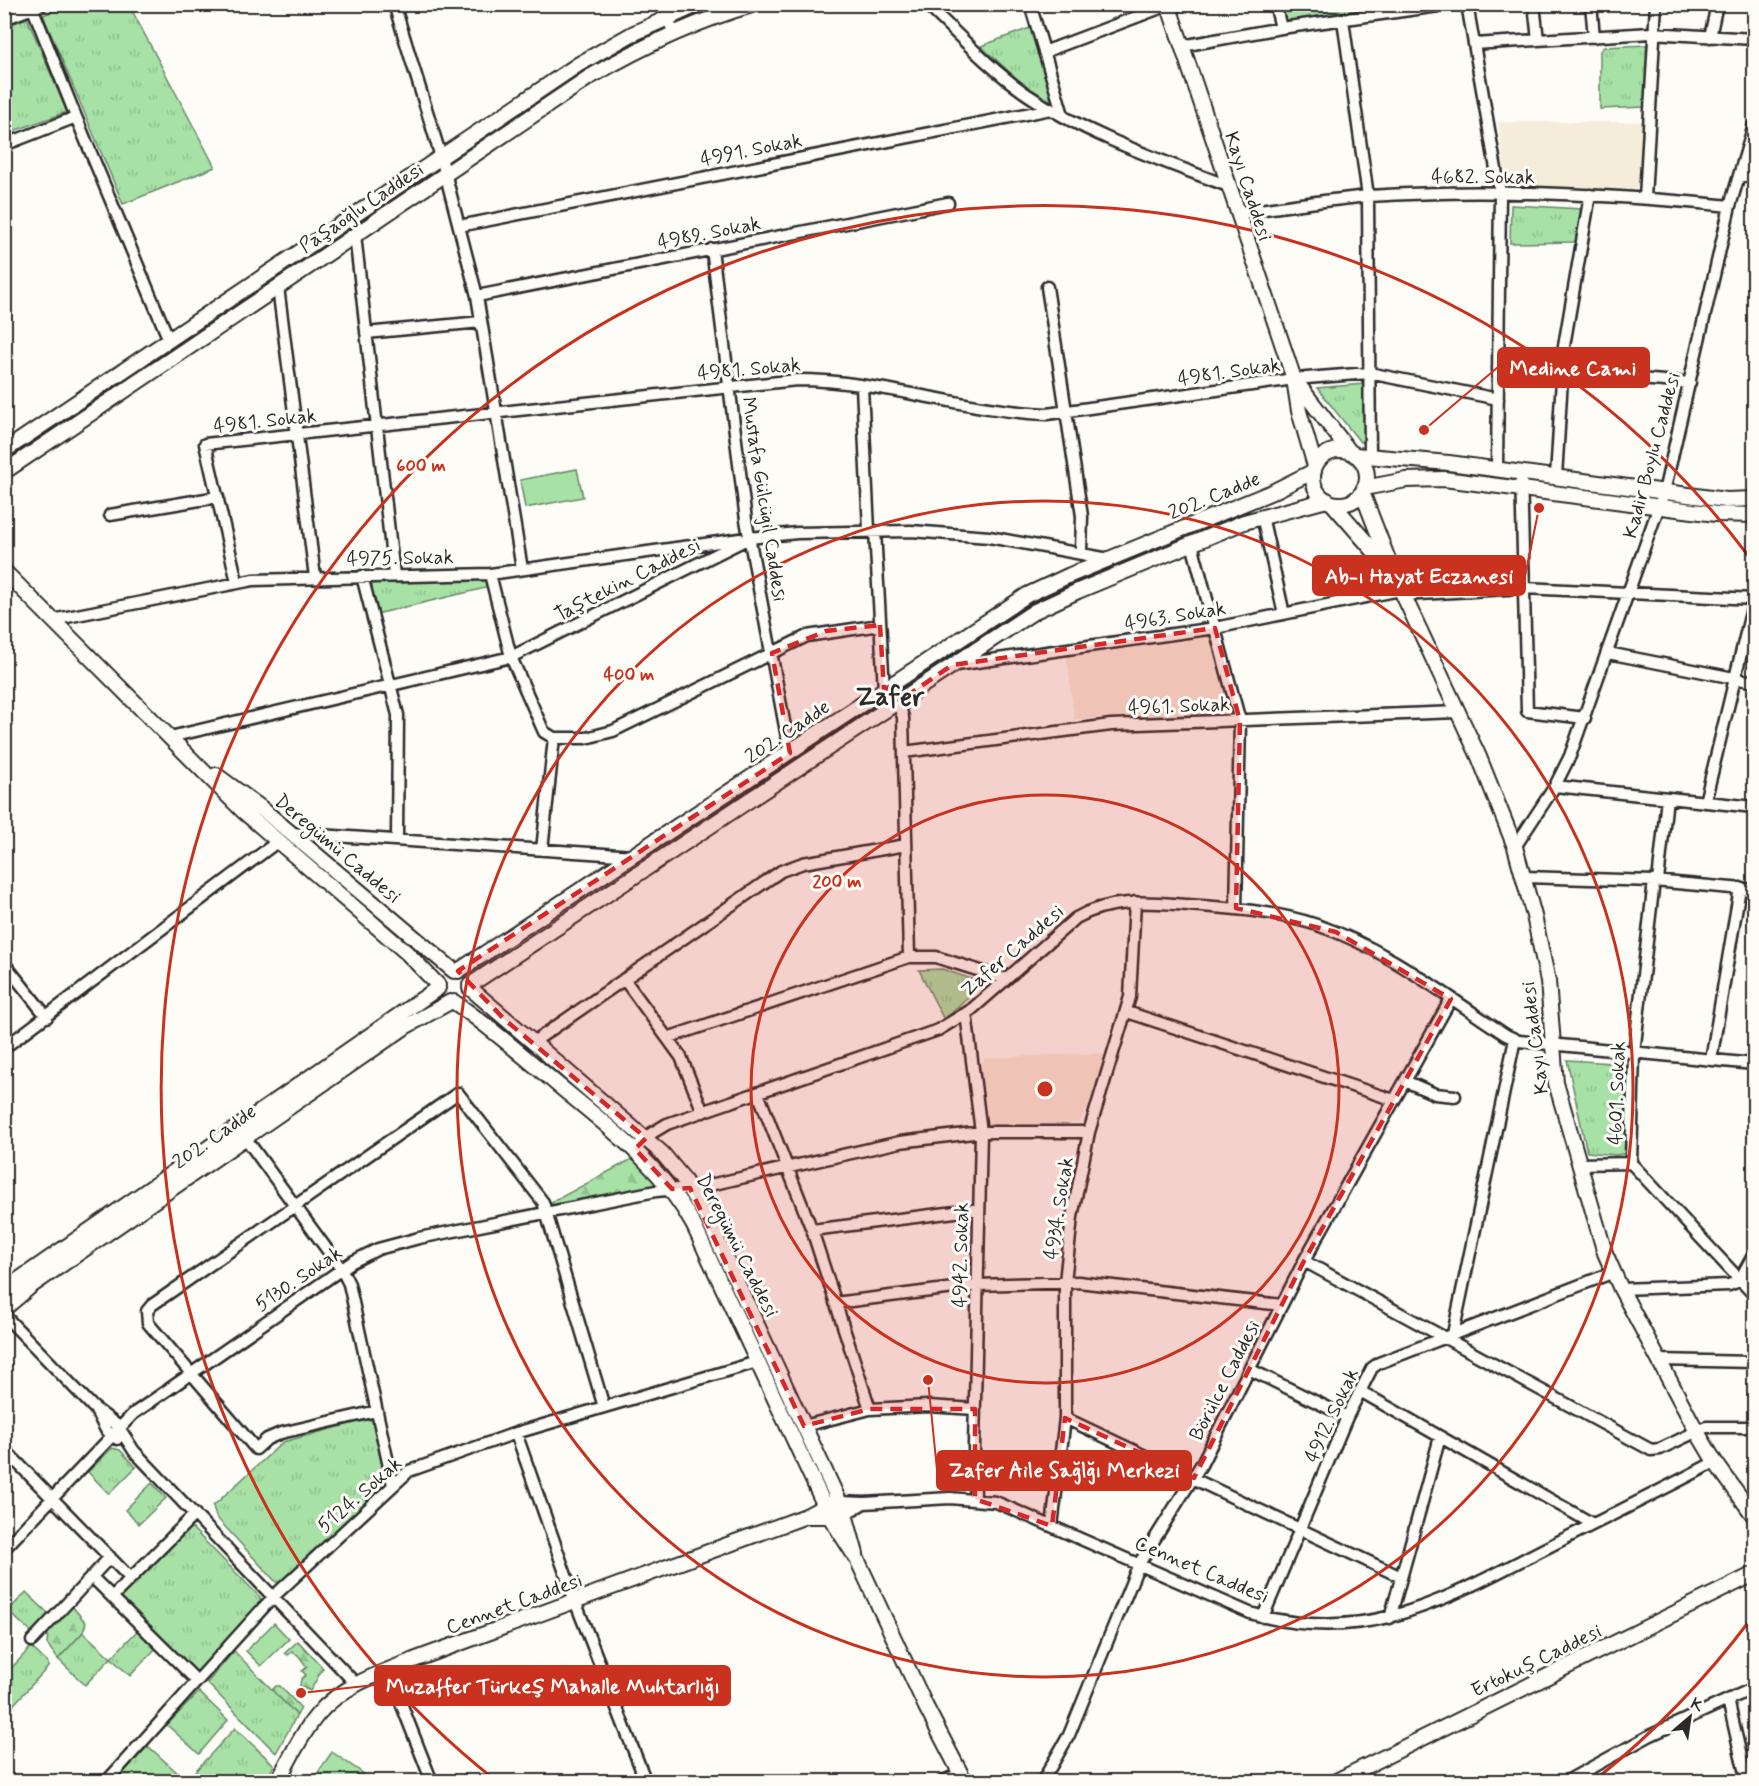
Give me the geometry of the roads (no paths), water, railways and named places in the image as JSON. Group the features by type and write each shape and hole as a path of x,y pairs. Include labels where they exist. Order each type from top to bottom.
{"main road":[{"name":"Paşaoğlu Caddesi","path":"4,451 579,64 666,11 699,4"},
{"name":"Paşaoğlu Caddesi","path":"4,472 588,78 674,33 755,4"},
{"name":"Kayı Caddesi","path":"1168,5 1294,380 1299,411 1314,469"},
{"name":"Kayı Caddesi","path":"1294,380 1352,454"},
{"path":"1755,499 1726,500 1497,469 1332,452 1322,457 1314,469 1315,488 1329,502 1349,502 1363,490 1422,478 1521,488 1725,515 1755,515"},
{"path":"1352,454 1365,469 1363,490"},
{"name":"202. Cadde","path":"456,971 634,856 1027,595 1241,506 1314,469"},
{"name":"Kayı Caddesi","path":"1363,490 1394,575 1458,712 1515,847 1548,981 1551,1045 1556,1083 1595,1222 1614,1272 1696,1430 1755,1516"},
{"name":"Kayı Caddesi","path":"1329,502 1394,575"},
{"name":"202. Cadde","path":"470,987 952,665 1054,602 1262,516 1329,502"},
{"name":"Deregümü Caddesi","path":"4,571 277,842 407,953 438,986"},
{"name":"Deregümü Caddesi","path":"194,761 240,792 456,971"},
{"path":"456,971 466,976 470,987 466,997 452,1002 442,997 438,986 442,976 456,971"},
{"name":"202. Cadde","path":"4,1309 31,1286 438,986"},
{"name":"Deregümü Caddesi","path":"470,987 532,1043 645,1138 673,1166 690,1188 708,1220 842,1508 857,1559"},
{"name":"202. Cadde","path":"4,1290 241,1132 405,1027 452,1002"},
{"name":"Deregümü Caddesi","path":"452,1002 494,1031 634,1149 672,1189 694,1226 827,1511 857,1559 926,1707 963,1777"},
{"name":"Cennet Caddesi","path":"277,1782 319,1713 357,1685 388,1670 806,1516 842,1508"},
{"name":"Ertokuş Caddesi","path":"1334,1782 1755,1574"}],"street":[{"path":"394,4 441,157 477,296 522,569"},
{"path":"926,4 1012,83 1051,109 1139,152 1228,186"},
{"path":"1030,4 1063,115"},
{"path":"1275,4 1281,28"},
{"path":"1182,46 1281,28 1454,4"},
{"path":"1467,4 1500,192 1497,469"},
{"path":"1534,4 1538,40"},
{"path":"1591,4 1594,37"},
{"path":"1645,198 1656,4"},
{"path":"1710,36 1717,4"},
{"path":"1044,52 1168,5"},
{"path":"4,19 36,6 76,117 169,340"},
{"path":"666,11 674,33"},
{"path":"1342,20 1368,196 1370,456"},
{"path":"1474,44 1654,33 1755,39"},
{"name":"4991. Sokak","path":"459,226 1051,109"},
{"path":"4,145 76,117"},
{"name":"Kadir Boylu Caddesi","path":"1515,847 1556,786 1585,718 1660,507 1730,206 1755,125"},
{"path":"1739,176 1755,176"},
{"name":"4682. Sokak","path":"1237,213 1368,196 1500,192 1645,198 1730,206"},
{"path":"1556,477 1561,371 1590,195"},
{"name":"4989. Sokak","path":"477,296 948,203"},
{"path":"355,235 394,576"},
{"name":"Mustafa Gülcügil Caddesi","path":"712,249 749,538 790,753"},
{"path":"278,287 315,577"},
{"path":"1047,287 1082,516 1081,552"},
{"path":"366,333 481,322"},
{"path":"1498,368 1561,371 1690,383"},
{"name":"4981. Sokak","path":"218,497 205,444 728,386 810,380 1012,411 1067,413 1294,380 1369,373 1498,399"},
{"path":"862,387 880,625 888,687 899,701 903,717 909,957"},
{"path":"1521,472 1527,711 1585,718"},
{"path":"110,515 218,497 237,582"},
{"path":"1262,516 1284,614"},
{"name":"Taştekin Caddesi","path":"170,738 511,657 749,538 872,531 957,534 1081,552 1109,559"},
{"name":"4975. Sokak","path":"52,620 237,582 273,578 490,574 749,538"},
{"path":"1192,544 1240,721 1236,909"},
{"path":"490,574 511,657 544,732 554,738 586,738 613,731 816,633 880,625"},
{"path":"362,576 399,719 397,840"},
{"name":"4963. Sokak","path":"952,665 1215,628 1402,593 1524,588 1755,599"},
{"path":"1705,802 1755,599"},
{"path":"1608,653 1735,680 1755,682"},
{"name":"4961. Sokak","path":"904,752 1080,727 1458,712"},
{"path":"542,850 554,738"},
{"path":"1556,786 1755,807"},
{"name":"4601. Sokak","path":"1667,798 1634,1053 1631,1163 1739,1281 1755,1295"},
{"path":"290,833 634,856"},
{"path":"4,1048 277,842"},
{"path":"532,1043 789,867 906,845"},
{"path":"1524,877 1656,881 1755,890"},
{"path":"1711,1060 1740,888"},
{"name":"Zafer Caddesi","path":"634,1149 659,1128 938,1030 966,1013 1076,918 1103,906 1135,902 1236,909 1292,918 1336,932 1375,951 1515,1039 1551,1045 1755,1065"},
{"name":"4934. Sokak","path":"1052,1526 1065,1418 1065,1282 1073,1206 1089,1132 1127,1012 1132,983 1135,902"},
{"path":"667,1038 909,957 936,957 1006,979"},
{"path":"4,963 47,1017"},
{"path":"624,979 681,1057 703,1112"},
{"name":"Börülce Caddesi","path":"1042,1782 1069,1735 1139,1564 1194,1478 1304,1261 1451,999"},
{"path":"1127,1012 1394,1101"},
{"name":"4942. Sokak","path":"966,1013 981,1132 975,1499"},
{"path":"1448,1336 1515,1039"},
{"path":"1405,1081 1435,1094 1455,1096"},
{"path":"377,1411 281,1433 267,1439 256,1449 148,1323 147,1311 152,1305 458,1093 531,1184 547,1213 604,1407"},
{"path":"758,1093 812,1230 870,1409"},
{"path":"241,1132 293,1207 342,1269 352,1293 393,1485"},
{"name":"5130. Sokak","path":"4,1549 115,1432 145,1405 342,1269 365,1255 393,1244 672,1189 690,1188 900,1142 981,1132 1089,1132"},
{"path":"1579,1164 1631,1163"},
{"path":"812,1230 979,1209"},
{"path":"1621,1289 1725,1285 1739,1281 1755,1254"},
{"path":"1304,1261 1448,1336 1651,1450 1660,1449 1696,1430 1714,1426 1755,1426"},
{"name":"4912. Sokak","path":"1263,1617 1347,1417 1370,1371 1379,1363 1614,1272"},
{"path":"835,1303 978,1285 1093,1282 1282,1305"},
{"path":"4,1315 357,1685"},
{"path":"1659,1360 1755,1362"},
{"name":"5124. Sokak","path":"106,1782 273,1597 414,1468 516,1433 758,1362"},
{"path":"1249,1369 1347,1417"},
{"path":"1360,1391 1593,1524"},
{"path":"804,1426 870,1409 928,1406 975,1409"},
{"path":"1065,1418 1401,1578"},
{"path":"516,1433 575,1601 646,1782"},
{"path":"1390,1618 1440,1437"},
{"path":"4,1449 130,1578"},
{"name":"Cennet Caddesi","path":"842,1508 864,1503 975,1499 1012,1508 1263,1617 1309,1624 1365,1623 1390,1618 1442,1601 1716,1462"},
{"path":"111,1597 195,1514"},
{"path":"32,1641 110,1557"},
{"path":"92,1577 197,1682"},
{"path":"388,1670 432,1782"},
{"path":"1565,1782 1648,1736 1755,1688"},
{"path":"1728,1700 1747,1782"},
{"path":"941,1782 963,1777"}],"place":[{"name":"Medine Cami","path":"1424,430"},
{"name":"Ab-ı Hayat Eczanesi","path":"1539,508"},
{"name":"Zafer Aile Sağlğı Merkezi","path":"928,1380"},
{"name":"Muzaffer Türkeş Mahalle Muhtarlığı","path":"301,1693"}],"district":[{"name":"Zafer","path":"890,696"}]}
